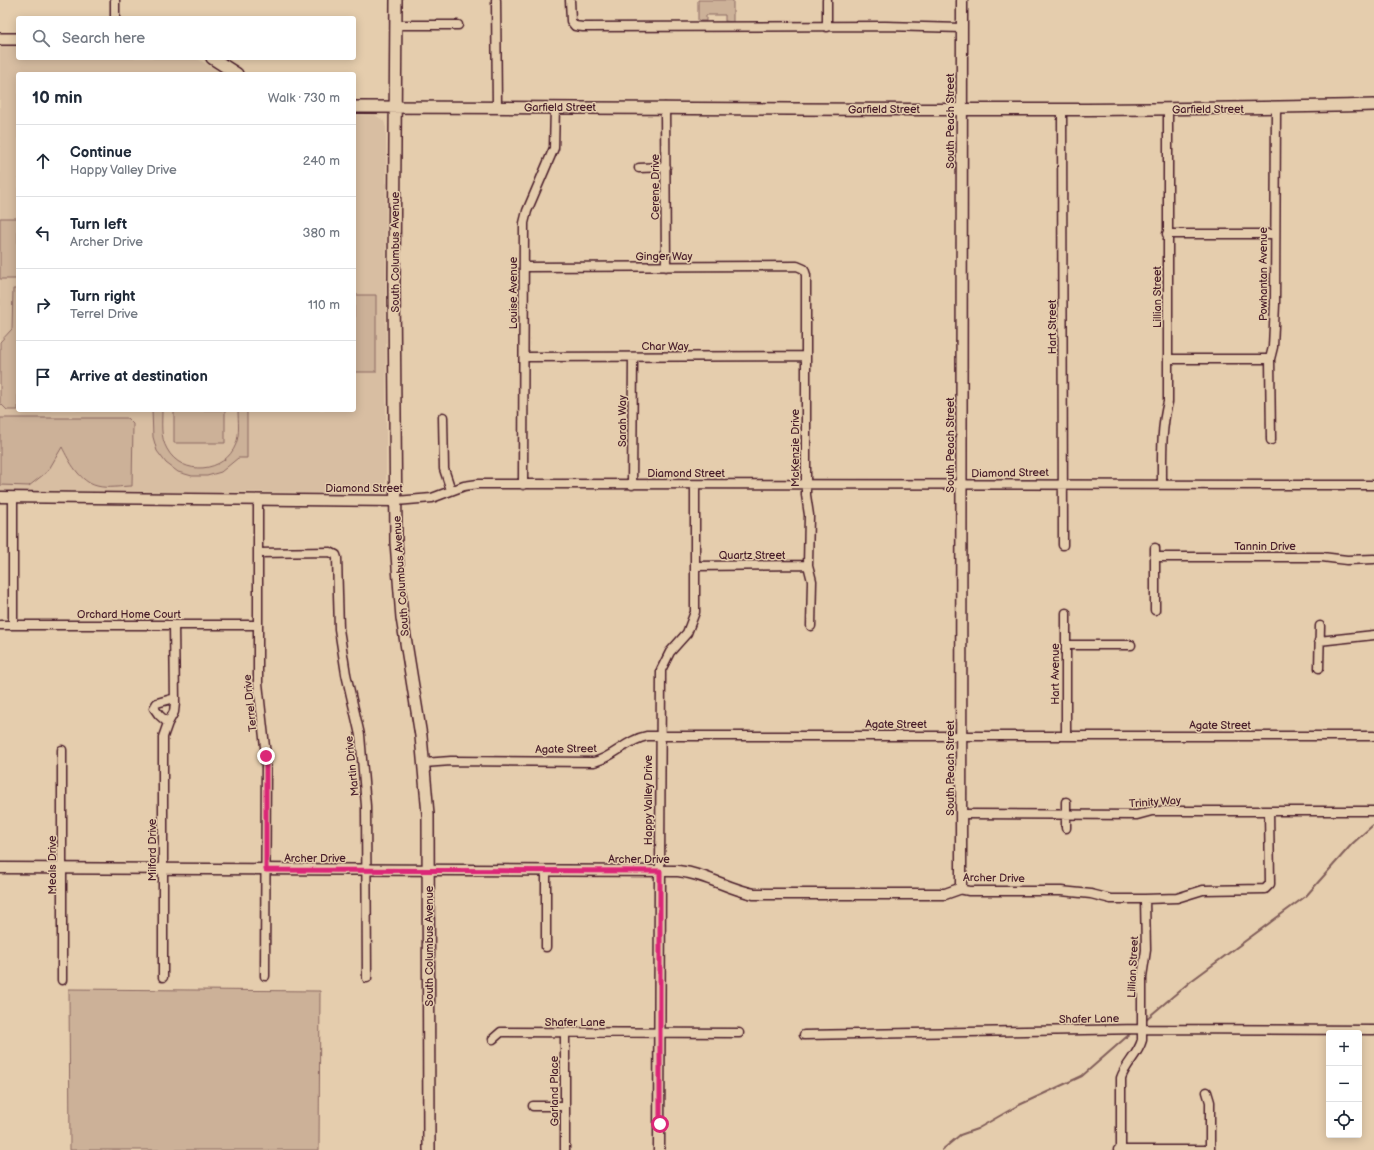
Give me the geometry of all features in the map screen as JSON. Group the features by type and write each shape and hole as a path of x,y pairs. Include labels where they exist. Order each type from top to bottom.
{"main road":[{"name":"South Columbus Avenue","path":"396,0 394,285 396,542 402,618 424,763 428,814 428,1150"},
{"path":"0,39 16,39"},
{"path":"215,60 234,72"},
{"name":"Garfield Street","path":"356,107 665,107 962,110 1276,109 1374,105"}],"street":[{"path":"115,0 115,16"},
{"path":"496,0 497,107"},
{"path":"570,0 571,21 575,26 583,27 962,28"},
{"path":"827,0 827,27"},
{"name":"South Peach Street","path":"959,889 962,735 962,0"},
{"path":"396,25 458,25"},
{"name":"Cerene Drive","path":"665,107 666,267"},
{"name":"Louise Avenue","path":"523,485 525,216 554,148 555,108"},
{"name":"Hart Street","path":"1062,109 1063,545"},
{"name":"Lillian Street","path":"1162,484 1163,420 1168,402 1168,109"},
{"name":"Powhantan Avenue","path":"1271,440 1270,360 1273,347 1275,311 1274,234 1276,109"},
{"path":"639,168 666,167"},
{"path":"1168,234 1274,234"},
{"name":"Ginger Way","path":"524,267 797,266 804,269"},
{"name":"McKenzie Drive","path":"804,269 806,275 806,485 809,515 808,566 812,581 811,626"},
{"name":"Char Way","path":"524,357 805,356"},
{"name":"Sarah Way","path":"632,485 633,357"},
{"path":"1168,359 1270,360"},
{"path":"443,417 444,469 451,490"},
{"name":"Diamond Street","path":"0,497 396,501 432,498 464,486 478,484 1374,485"},
{"name":"Happy Valley Drive","path":"660,1150 661,670 670,652 687,633 694,619 695,485"},
{"path":"13,497 13,625"},
{"name":"Terrel Drive","path":"258,500 258,683 266,756 265,976"},
{"name":"Martin Drive","path":"258,553 330,552 336,555 338,562 338,609 342,649 359,729 366,806 367,978"},
{"name":"Tannin Drive","path":"1156,610 1156,553 1322,557 1347,560 1374,559"},
{"name":"Quartz Street","path":"695,566 808,566"},
{"name":"Hart Avenue","path":"1066,613 1066,735"},
{"name":"Orchard Home Court","path":"0,625 257,625"},
{"name":"Milford Drive","path":"163,977 162,747 163,737 174,712 174,625"},
{"path":"1319,668 1320,626"},
{"path":"1319,641 1374,636"},
{"path":"1066,645 1131,645"},
{"path":"168,723 154,708 157,703 175,698"},
{"name":"Agate Street","path":"424,763 451,760 594,762 608,756 635,738 661,735 1374,736"},
{"name":"Meals Drive","path":"62,750 62,980"},
{"path":"1066,802 1066,828"},
{"name":"Trinity Way","path":"961,814 1137,815 1169,811 1374,811"},
{"name":"Archer Drive","path":"0,868 660,871 684,872 702,875 745,892 754,894 945,894 959,889 969,891 1077,892 1111,899 1177,898 1203,890 1248,891 1265,889 1269,887 1269,811"},
{"path":"546,871 546,946"},
{"name":"Lillian Street","path":"1120,1150 1121,1078 1124,1070 1140,1049 1142,1029 1142,977 1146,950 1145,899"},
{"name":"Shafer Lane","path":"804,1035 1142,1029 1374,1030"},
{"name":"Shafer Lane","path":"493,1039 501,1032 660,1034 739,1033"},
{"name":"Garland Place","path":"565,1033 565,1150"},
{"path":"1120,1150 1210,1150 1210,1102 1207,1092"},
{"path":"533,1106 565,1106"}],"shaded area":[{"path":"698,0 733,0 733,22 725,21 725,15 706,15 706,21 698,21"},
{"path":"0,45 16,45 16,60 199,60 220,72 16,72 16,412 356,412 356,115 375,115 384,121 386,128 386,482 382,490 374,493 0,491"},
{"path":"0,218 16,218 16,279 0,279"},
{"path":"13,289 16,289 16,410 7,410 0,403 0,342 12,329"},
{"path":"356,295 376,295 376,372 356,372"},
{"path":"152,412 162,412 163,440 167,449 174,458 183,464 193,467 203,468 213,466 223,461 230,454 236,444 238,436 238,412 247,412 247,458 238,458 221,472 207,476 192,476 178,472 166,463 157,451 153,437"},
{"path":"174,412 225,412 225,443 174,443"},
{"path":"0,418 127,418 133,424 132,486 106,487 91,484 80,476 62,447 48,471 29,486 0,485"},
{"path":"69,989 320,991 319,1150 70,1150"}],"waterway":[{"path":"1145,1020 1191,981 1306,896 1352,844 1372,826"},
{"path":"942,1150 960,1135 977,1129 1017,1106 1082,1076 1131,1033"}],"route":[{"path":"266,756 266,870 660,871 660,1124"}]}
